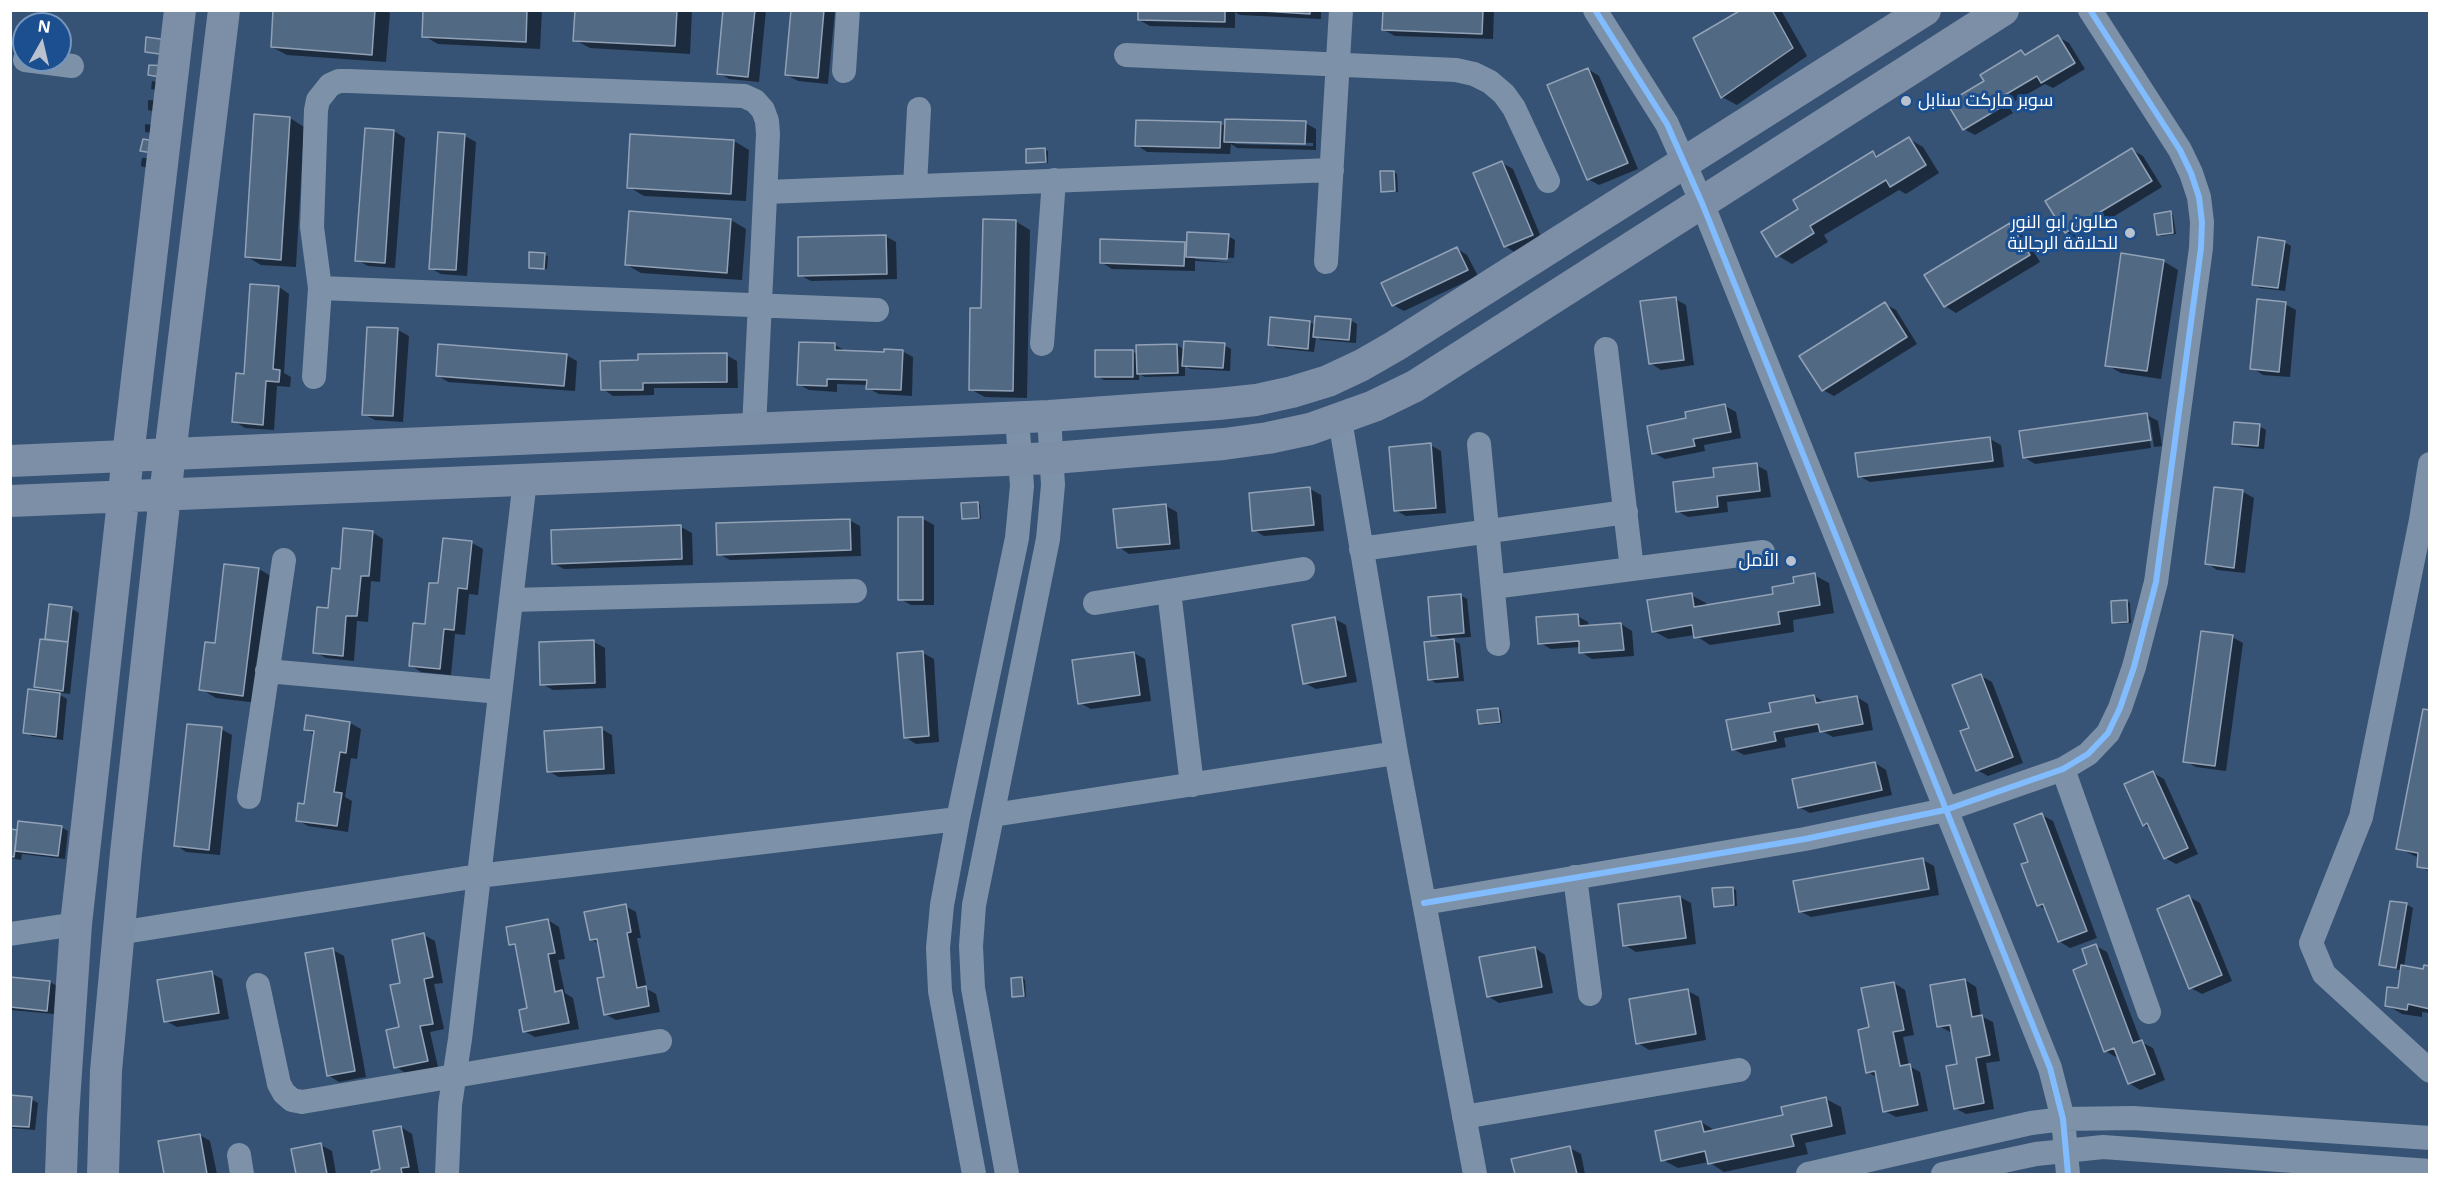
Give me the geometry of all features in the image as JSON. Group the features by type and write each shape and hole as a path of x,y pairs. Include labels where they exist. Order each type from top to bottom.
{"main road":[{"path":"61,1174 76,924 180,10"},
{"path":"103,1174 105,1071 117,933 165,495 224,10"},
{"path":"10,461 1049,416 1256,400 1292,392 1328,381 1395,346 1925,10"},
{"path":"10,501 1021,460 1268,438 1311,429 1374,406 1415,386 2003,10"}],"street":[{"path":"844,71 848,10"},
{"path":"1326,262 1341,10"},
{"path":"1596,10 1667,124 1702,203 2049,1068 2063,1119 2068,1174"},
{"path":"1424,903 1852,831 1945,810 2063,769 2088,754 2108,733 2120,708 2146,625 2156,582 2201,248 2202,222 2196,189 2180,150 2090,10"},
{"path":"1126,55 1456,70 1474,74 1490,82 1504,94 1514,108 1548,181"},
{"path":"314,377 320,288 312,227 316,110 322,91 339,81 744,96 755,101 763,110 767,121 766,192 754,428"},
{"path":"915,186 919,109"},
{"path":"766,192 1332,170"},
{"path":"1042,344 1054,180"},
{"path":"320,288 877,310"},
{"path":"1606,349 1632,569"},
{"path":"1007,1174 973,988 971,946 974,905 1052,513 1053,458 1049,416"},
{"path":"974,1174 940,991 938,948 942,904 958,819 1017,538 1021,503 1021,460 1017,417"},
{"path":"1340,420 1396,753 1475,1174"},
{"path":"1479,444 1498,644"},
{"path":"2430,464 2421,520 2361,817 2311,943 2324,974 2430,1071"},
{"path":"447,1174 447,1132 525,480"},
{"path":"1361,549 1626,512"},
{"path":"1492,587 1763,552"},
{"path":"249,797 284,560"},
{"path":"1095,603 1303,569"},
{"path":"511,600 855,591"},
{"path":"1169,591 1192,785"},
{"path":"267,671 500,692"},
{"path":"993,815 1396,753"},
{"path":"2063,769 2149,1012"},
{"path":"117,933 478,876 958,819"},
{"path":"1575,877 1590,994"},
{"path":"10,934 76,924"},
{"path":"258,985 279,1084 292,1100 302,1102 454,1078 660,1041"},
{"path":"1464,1117 1739,1070"},
{"path":"1808,1174 2021,1125 2063,1119 2133,1118 2430,1138"},
{"path":"1943,1174 2001,1160 2067,1149 2135,1148 2430,1171"}],"building":[{"path":"273,10 375,10 372,55 271,47"},
{"path":"423,10 527,10 526,42 422,37"},
{"path":"575,10 677,10 675,46 573,41"},
{"path":"723,10 755,10 748,77 717,74"},
{"path":"791,10 824,10 818,78 785,75"},
{"path":"1138,10 1225,10 1225,22 1138,20"},
{"path":"1246,10 1310,10 1310,14"},
{"path":"1383,10 1483,10 1482,34 1382,30"},
{"path":"1741,10 1772,10 1793,48 1721,98 1693,38"},
{"path":"2058,35 2075,63 2041,83 2037,76 1998,99 2003,106 1963,130 1947,103 1984,81 1980,75 2021,50 2025,55"},
{"path":"146,37 168,40 167,55 145,52"},
{"path":"149,65 167,66 166,78 148,75"},
{"path":"1588,68 1628,163 1587,180 1547,85"},
{"path":"254,114 290,117 281,260 245,257"},
{"path":"1225,119 1306,121 1305,144 1224,142"},
{"path":"1136,120 1221,122 1220,148 1135,146"},
{"path":"365,128 394,130 385,263 355,261"},
{"path":"438,132 465,134 456,270 429,269"},
{"path":"630,134 734,140 731,194 627,188"},
{"path":"1909,137 1926,165 1890,187 1886,180 1810,226 1814,233 1776,257 1761,232 1798,209 1793,200 1873,151 1876,157"},
{"path":"143,139 155,141 153,153 140,151"},
{"path":"1045,148 1046,162 1026,163 1026,149"},
{"path":"2132,148 2152,181 2065,233 2045,201"},
{"path":"1502,161 1533,235 1504,247 1473,173"},
{"path":"1380,171 1394,171 1395,191 1381,192"},
{"path":"629,211 731,219 727,273 625,265"},
{"path":"2171,211 2173,233 2157,235 2154,214"},
{"path":"983,219 1016,220 1013,391 969,390 970,308 981,308"},
{"path":"2010,223 2030,255 1944,307 1924,275"},
{"path":"1187,232 1229,234 1227,259 1186,257"},
{"path":"886,235 887,274 798,276 798,237"},
{"path":"2258,237 2285,241 2278,288 2252,285"},
{"path":"1100,239 1185,242 1184,266 1100,263"},
{"path":"1457,247 1468,270 1392,306 1381,283"},
{"path":"529,252 545,253 544,269 529,268"},
{"path":"2121,253 2164,260 2147,371 2105,366"},
{"path":"250,284 279,286 273,369 280,370 279,382 266,381 263,425 232,422 236,373 244,374"},
{"path":"1676,297 1684,360 1649,364 1640,301"},
{"path":"2257,299 2286,302 2279,372 2250,369"},
{"path":"1885,302 1907,337 1822,391 1799,356"},
{"path":"1315,316 1351,319 1349,340 1313,337"},
{"path":"1270,317 1310,321 1308,349 1268,345"},
{"path":"367,327 398,328 393,416 362,415"},
{"path":"1184,341 1225,343 1223,368 1182,366"},
{"path":"799,342 835,343 835,350 884,352 884,349 903,350 901,390 866,389 867,380 827,379 827,386 797,385"},
{"path":"438,344 567,354 564,386 436,376"},
{"path":"1177,344 1178,373 1137,374 1136,345"},
{"path":"1095,350 1133,350 1133,377 1095,377"},
{"path":"727,353 727,382 643,383 643,390 601,390 600,361 638,360 638,354"},
{"path":"1725,404 1731,432 1693,439 1695,446 1652,454 1647,426 1686,418 1685,412"},
{"path":"2147,413 2151,440 2023,458 2019,431"},
{"path":"2234,422 2260,424 2258,446 2232,444"},
{"path":"1990,437 1993,461 1858,477 1855,453"},
{"path":"1431,443 1436,508 1394,511 1389,447"},
{"path":"1757,463 1760,491 1717,496 1718,507 1676,512 1673,482 1714,477 1713,468"},
{"path":"1310,487 1314,525 1252,531 1249,493"},
{"path":"2214,487 2243,490 2234,568 2205,564"},
{"path":"978,502 979,518 962,519 961,503"},
{"path":"1166,504 1170,544 1117,548 1113,509"},
{"path":"898,517 923,517 923,600 898,600"},
{"path":"850,519 851,550 717,555 716,523"},
{"path":"681,525 682,559 552,564 551,530"},
{"path":"343,528 373,531 369,576 361,576 357,616 346,616 343,656 313,653 317,607 328,608 332,568 340,569"},
{"path":"443,538 472,541 467,589 458,588 454,630 444,629 440,669 409,666 413,623 425,624 429,583 438,583"},
{"path":"224,564 259,568 243,696 199,690 205,642 215,643"},
{"path":"1815,573 1820,605 1778,612 1780,624 1694,638 1692,625 1652,632 1647,600 1692,593 1694,607 1773,594 1772,587 1794,583 1793,577"},
{"path":"1461,594 1464,633 1431,636 1428,597"},
{"path":"2127,600 2128,622 2112,623 2111,601"},
{"path":"49,604 72,607 68,642 45,639"},
{"path":"1578,614 1579,626 1621,623 1624,650 1579,653 1579,641 1538,644 1536,617"},
{"path":"1335,617 1346,676 1303,684 1292,625"},
{"path":"2201,631 2233,635 2215,766 2183,762"},
{"path":"40,639 68,642 63,691 34,687"},
{"path":"1454,639 1458,677 1428,680 1424,642"},
{"path":"594,640 595,683 540,685 539,642"},
{"path":"923,651 929,736 904,738 897,653"},
{"path":"1134,652 1140,695 1078,704 1072,660"},
{"path":"1981,674 2013,757 1976,771 1960,731 1969,728 1952,685"},
{"path":"28,689 60,693 56,737 23,733"},
{"path":"1814,695 1816,703 1857,696 1863,724 1820,732 1818,724 1774,732 1776,741 1732,750 1726,720 1771,712 1769,703"},
{"path":"1498,708 1500,722 1479,724 1477,710"},
{"path":"2423,709 2430,710 2430,869 2417,867 2418,853 2396,849"},
{"path":"306,715 350,722 346,753 340,752 334,792 342,793 337,826 296,821 298,803 304,804 314,731 304,730"},
{"path":"187,724 222,727 209,850 174,846"},
{"path":"602,727 604,769 547,772 544,731"},
{"path":"1875,762 1882,790 1798,808 1792,779"},
{"path":"2153,771 2188,848 2164,859 2147,823 2143,826 2124,784"},
{"path":"2042,813 2087,931 2058,942 2043,904 2037,906 2021,864 2028,862 2014,824"},
{"path":"18,821 62,826 58,856 15,851"},
{"path":"10,829 17,830 14,857 10,856"},
{"path":"1923,858 1929,889 1799,912 1793,881"},
{"path":"1733,887 1734,905 1714,907 1712,888"},
{"path":"2189,895 2222,975 2189,989 2157,909"},
{"path":"1680,896 1686,938 1623,946 1618,904"},
{"path":"2390,901 2407,903 2396,968 2379,965"},
{"path":"626,904 631,932 627,933 637,988 646,986 649,1006 604,1015 597,978 604,977 597,939 590,940 584,912"},
{"path":"548,919 555,953 548,954 555,992 562,990 569,1023 523,1032 519,1010 527,1008 515,944 509,945 506,927"},
{"path":"424,933 433,977 424,979 433,1024 420,1026 428,1061 394,1068 386,1030 399,1027 390,985 400,983 392,940"},
{"path":"2096,944 2133,1043 2142,1040 2155,1074 2128,1084 2114,1048 2104,1052 2073,970 2087,964 2082,949"},
{"path":"1535,947 1542,987 1487,997 1479,957"},
{"path":"333,948 355,1071 327,1076 305,953"},
{"path":"2401,965 2423,969 2424,965 2430,966 2430,1009 2408,1004 2407,1010 2385,1006 2387,987 2398,988"},
{"path":"212,971 219,1013 164,1022 157,980"},
{"path":"10,977 50,981 47,1011 10,1007"},
{"path":"1022,977 1024,996 1012,997 1011,978"},
{"path":"1965,979 1972,1017 1982,1015 1990,1055 1976,1058 1984,1103 1954,1109 1946,1066 1957,1064 1950,1025 1937,1027 1930,985"},
{"path":"1894,982 1904,1030 1893,1032 1900,1066 1910,1064 1918,1105 1883,1112 1875,1071 1866,1073 1858,1030 1869,1027 1861,988"},
{"path":"1688,989 1696,1034 1636,1044 1629,999"},
{"path":"10,1095 32,1097 29,1127 10,1126"},
{"path":"1826,1097 1832,1126 1791,1135 1794,1146 1708,1164 1705,1151 1661,1161 1655,1131 1701,1121 1704,1132 1783,1115 1781,1107"},
{"path":"401,1126 409,1167 401,1168 402,1174 372,1174 371,1171 380,1169 373,1131"},
{"path":"200,1134 207,1174 164,1174 158,1141"},
{"path":"321,1143 327,1174 296,1174 291,1149"},
{"path":"1570,1146 1577,1174 1515,1174 1511,1159"}],"cycle path":[{"path":"1595,10 1667,124 1702,203 2050,1068 2063,1119 2068,1174"},
{"path":"1424,903 1805,839 1945,810 2063,769 2088,754 2108,733 2120,708 2134,667 2156,582 2201,248 2202,222 2199,197 2180,150 2090,10"}],"place":[{"name":"سوبر ماركت سنابل","path":"1906,101"},
{"name":"صالون ابو النور للحلاقة الرجالية","path":"2130,233"},
{"name":"الأمل","path":"1791,561"}]}
